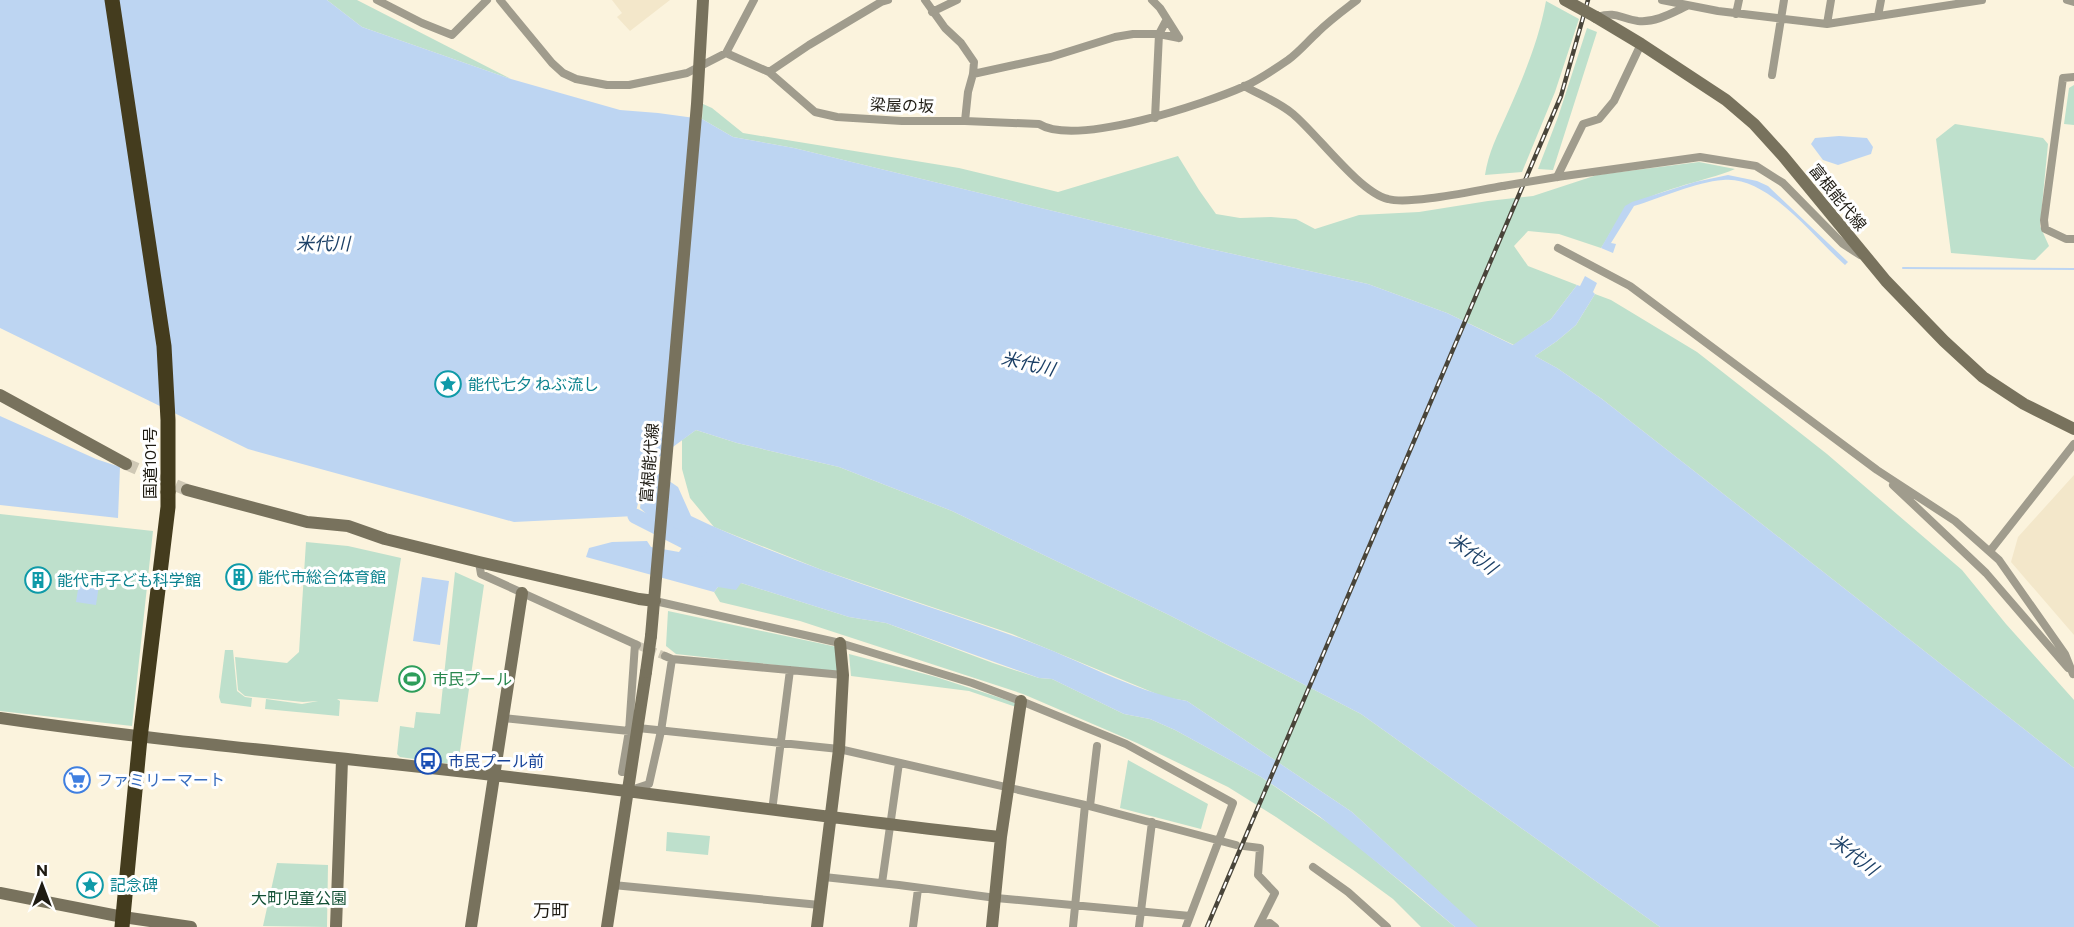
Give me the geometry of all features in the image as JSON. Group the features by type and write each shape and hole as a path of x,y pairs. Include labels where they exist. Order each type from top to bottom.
{"highway":[{"name":"国道101号","path":"112,0 164,346 168,420 168,507 140,738 122,922"}],"street":[{"path":"376,0 452,35 487,0"},
{"path":"500,0 563,73 576,79 607,85 628,85 687,73 726,52 754,0"},
{"name":"富根能代線","path":"607,927 627,792 633,730 646,672 651,636 704,0"},
{"path":"770,72 809,45 888,0"},
{"path":"925,0 932,12 951,36 961,43 974,62 965,121"},
{"path":"932,12 957,0"},
{"path":"973,74 1051,57 1115,37 1159,34 1179,38 1152,0"},
{"name":"梁屋の坂","path":"726,52 770,72 815,112 837,117 870,119 1039,124 1048,130 1064,132 1155,118 1203,103 1245,86 1289,59 1320,29 1357,0"},
{"name":"富根能代線","path":"1565,0 1641,44 1726,100 1754,124 1783,156 1868,260 1944,341 1983,377 2024,404 2074,429"},
{"path":"1662,0 1688,3 1736,14 1827,24 1976,1"},
{"path":"1736,14 1738,0"},
{"path":"1772,75 1784,0"},
{"path":"1827,24 1831,0"},
{"path":"1878,16 1881,0"},
{"path":"2067,0 2074,2"},
{"path":"1596,17 1611,13 1639,21 1650,20 1660,18 1688,3"},
{"path":"1155,118 1159,34 1167,19"},
{"path":"1557,177 1582,124 1599,119 1614,101 1641,44"},
{"path":"2074,77 2063,78 2044,220 2045,229 2066,239 2074,239"},
{"path":"1245,86 1291,112 1354,176 1388,200 1412,200 1700,157 1756,165 1783,183 1843,244 1868,260"},
{"path":"1558,248 1614,276 1877,470 1955,521 1990,551 2066,654 2074,675"},
{"path":"0,395 126,464"},
{"path":"1990,551 2074,444"},
{"path":"1877,470 1986,573 2074,675"},
{"path":"187,490 307,522 348,526 385,539 639,599 655,594 840,642 1021,701 1126,744 1233,803 1186,927"},
{"path":"479,562 481,574 636,644 633,730 622,772"},
{"path":"471,927 522,594"},
{"path":"817,927 839,749 843,675 840,642"},
{"path":"627,792 649,784 661,731 670,666 669,657 843,675"},
{"path":"772,811 790,670"},
{"path":"992,927 1001,837 1021,701"},
{"path":"0,718 140,738 494,775 772,811 1001,837"},
{"path":"503,718 839,749 1087,806 1240,846 1260,848 1258,874 1275,893 1258,926"},
{"path":"1073,927 1087,806 1097,746"},
{"path":"336,927 342,760"},
{"path":"882,883 899,763"},
{"path":"1139,927 1152,822"},
{"path":"1313,867 1348,892 1388,927"},
{"path":"824,877 996,898 1190,916"},
{"path":"613,885 820,905"},
{"path":"913,927 918,889"},
{"path":"0,893 122,922 191,927"},
{"path":"1258,926 1269,923 1275,927"}],"shaded area":[{"path":"612,0 670,0 630,31 617,17 622,13"},
{"path":"2074,475 2074,635 2011,562 2018,537"}],"green space":[{"path":"327,0 357,0 511,79 362,27"},
{"path":"1546,1 1579,19 1555,92 1522,172 1485,175 1488,159 1530,59"},
{"path":"1587,28 1597,32 1553,170 1538,169 1558,117"},
{"path":"2074,85 2074,125 2064,124 2069,88"},
{"path":"703,104 712,108 743,133 959,168 1058,192 1178,156 1216,214 1240,218 1296,219 1315,229 1359,215 1419,212 1533,196 1597,175 1699,162 1735,169 1637,203 1619,218 1601,248 1559,234 1528,231 1514,246 1528,266 1577,285 1551,319 1514,345 1447,313 1368,284 1206,248 794,148 733,137 702,119"},
{"path":"1955,124 2043,138 2048,144 2040,226 2049,246 2035,260 1951,253 1936,139"},
{"path":"1595,294 1611,300 1697,352 1827,454 1962,570 2006,624 2074,700 2074,768 1602,399 1535,356 1576,325"},
{"path":"696,430 737,443 839,467 952,511 1169,615 1361,714 1660,927 1477,927 1352,812 1187,701 1164,697 1012,634 822,570 714,527 690,498 682,469 682,440"},
{"path":"0,514 153,531 132,726 0,711"},
{"path":"306,542 348,546 401,558 378,702 337,699 340,701 339,716 265,709 266,699 302,704 318,701 303,702 245,696 238,690 235,657 287,663 299,652"},
{"path":"455,572 484,585 458,765 400,757 397,754 400,726 414,728 416,712 440,714"},
{"path":"741,583 849,617 886,623 993,663 1039,678 1052,679 1124,714 1150,719 1175,730 1261,777 1337,829 1455,927 1421,927 1393,899 1276,817 1228,787 1137,743 1023,694 800,621 720,602 714,592 718,587"},
{"path":"668,611 837,647 838,672 676,654 666,646"},
{"path":"225,650 233,650 237,691 245,697 252,698 251,707 221,703 219,697"},
{"path":"849,654 936,677 1016,703 1016,707 969,691 851,676"},
{"path":"1128,760 1208,804 1201,829 1120,808"},
{"path":"667,832 710,836 708,855 666,851"},
{"name":"大町児童公園","path":"277,863 328,865 327,927 263,926"}],"water":[{"name":"米代川","path":"0,0 327,0 362,27 511,79 620,110 702,119 733,137 794,148 1206,248 1368,284 1447,313 1513,345 1551,319 1577,285 1580,286 1585,276 1597,283 1593,292 1595,294 1576,325 1535,356 1602,399 2074,768 2074,927 1660,927 1361,714 1169,615 952,511 839,467 737,443 696,430 647,466 678,487 691,516 732,534 814,567 1025,640 1146,690 1187,701 1352,812 1478,927 1455,927 1319,816 1261,777 1175,730 1150,719 1124,714 1052,679 1039,678 886,623 849,617 741,583 736,590 718,587 714,592 586,557 589,548 612,542 647,541 651,547 679,552 683,546 680,535 651,518 640,508 644,478 635,516 514,522 248,449 0,328"},
{"path":"1839,136 1867,138 1873,147 1871,154 1838,165 1823,160 1811,144 1815,138"},
{"path":"1728,175 1757,181 1768,186 1848,262 1845,265 1789,210 1757,187 1740,181 1723,180 1690,187 1634,206 1611,243 1616,244 1613,253 1601,248 1625,206 1695,182"},
{"path":"0,416 96,459 120,467 118,518 0,505"},
{"name":"市民プール","path":"422,577 449,581 440,645 413,641"},
{"path":"79,583 99,585 96,605 76,602"}],"waterway":[{"path":"1903,268 2074,269"},
{"path":"635,516 700,549"}],"tunnel":[{"path":"126,464 187,490"},
{"path":"637,645 665,656"}],"railway":[{"path":"1207,927 1561,96 1588,0"}],"place":[{"name":"能代七夕 ねぶ流し","path":"448,384"},
{"name":"能代市総合体育館","path":"239,577"},
{"name":"能代市子ども科学館","path":"38,580"},
{"name":"市民プール","path":"412,679"},
{"name":"市民プール前","path":"428,761"},
{"name":"ファミリーマート","path":"77,780"},
{"name":"記念碑","path":"90,885"}],"district":[{"name":"万町","path":"551,911"}]}
